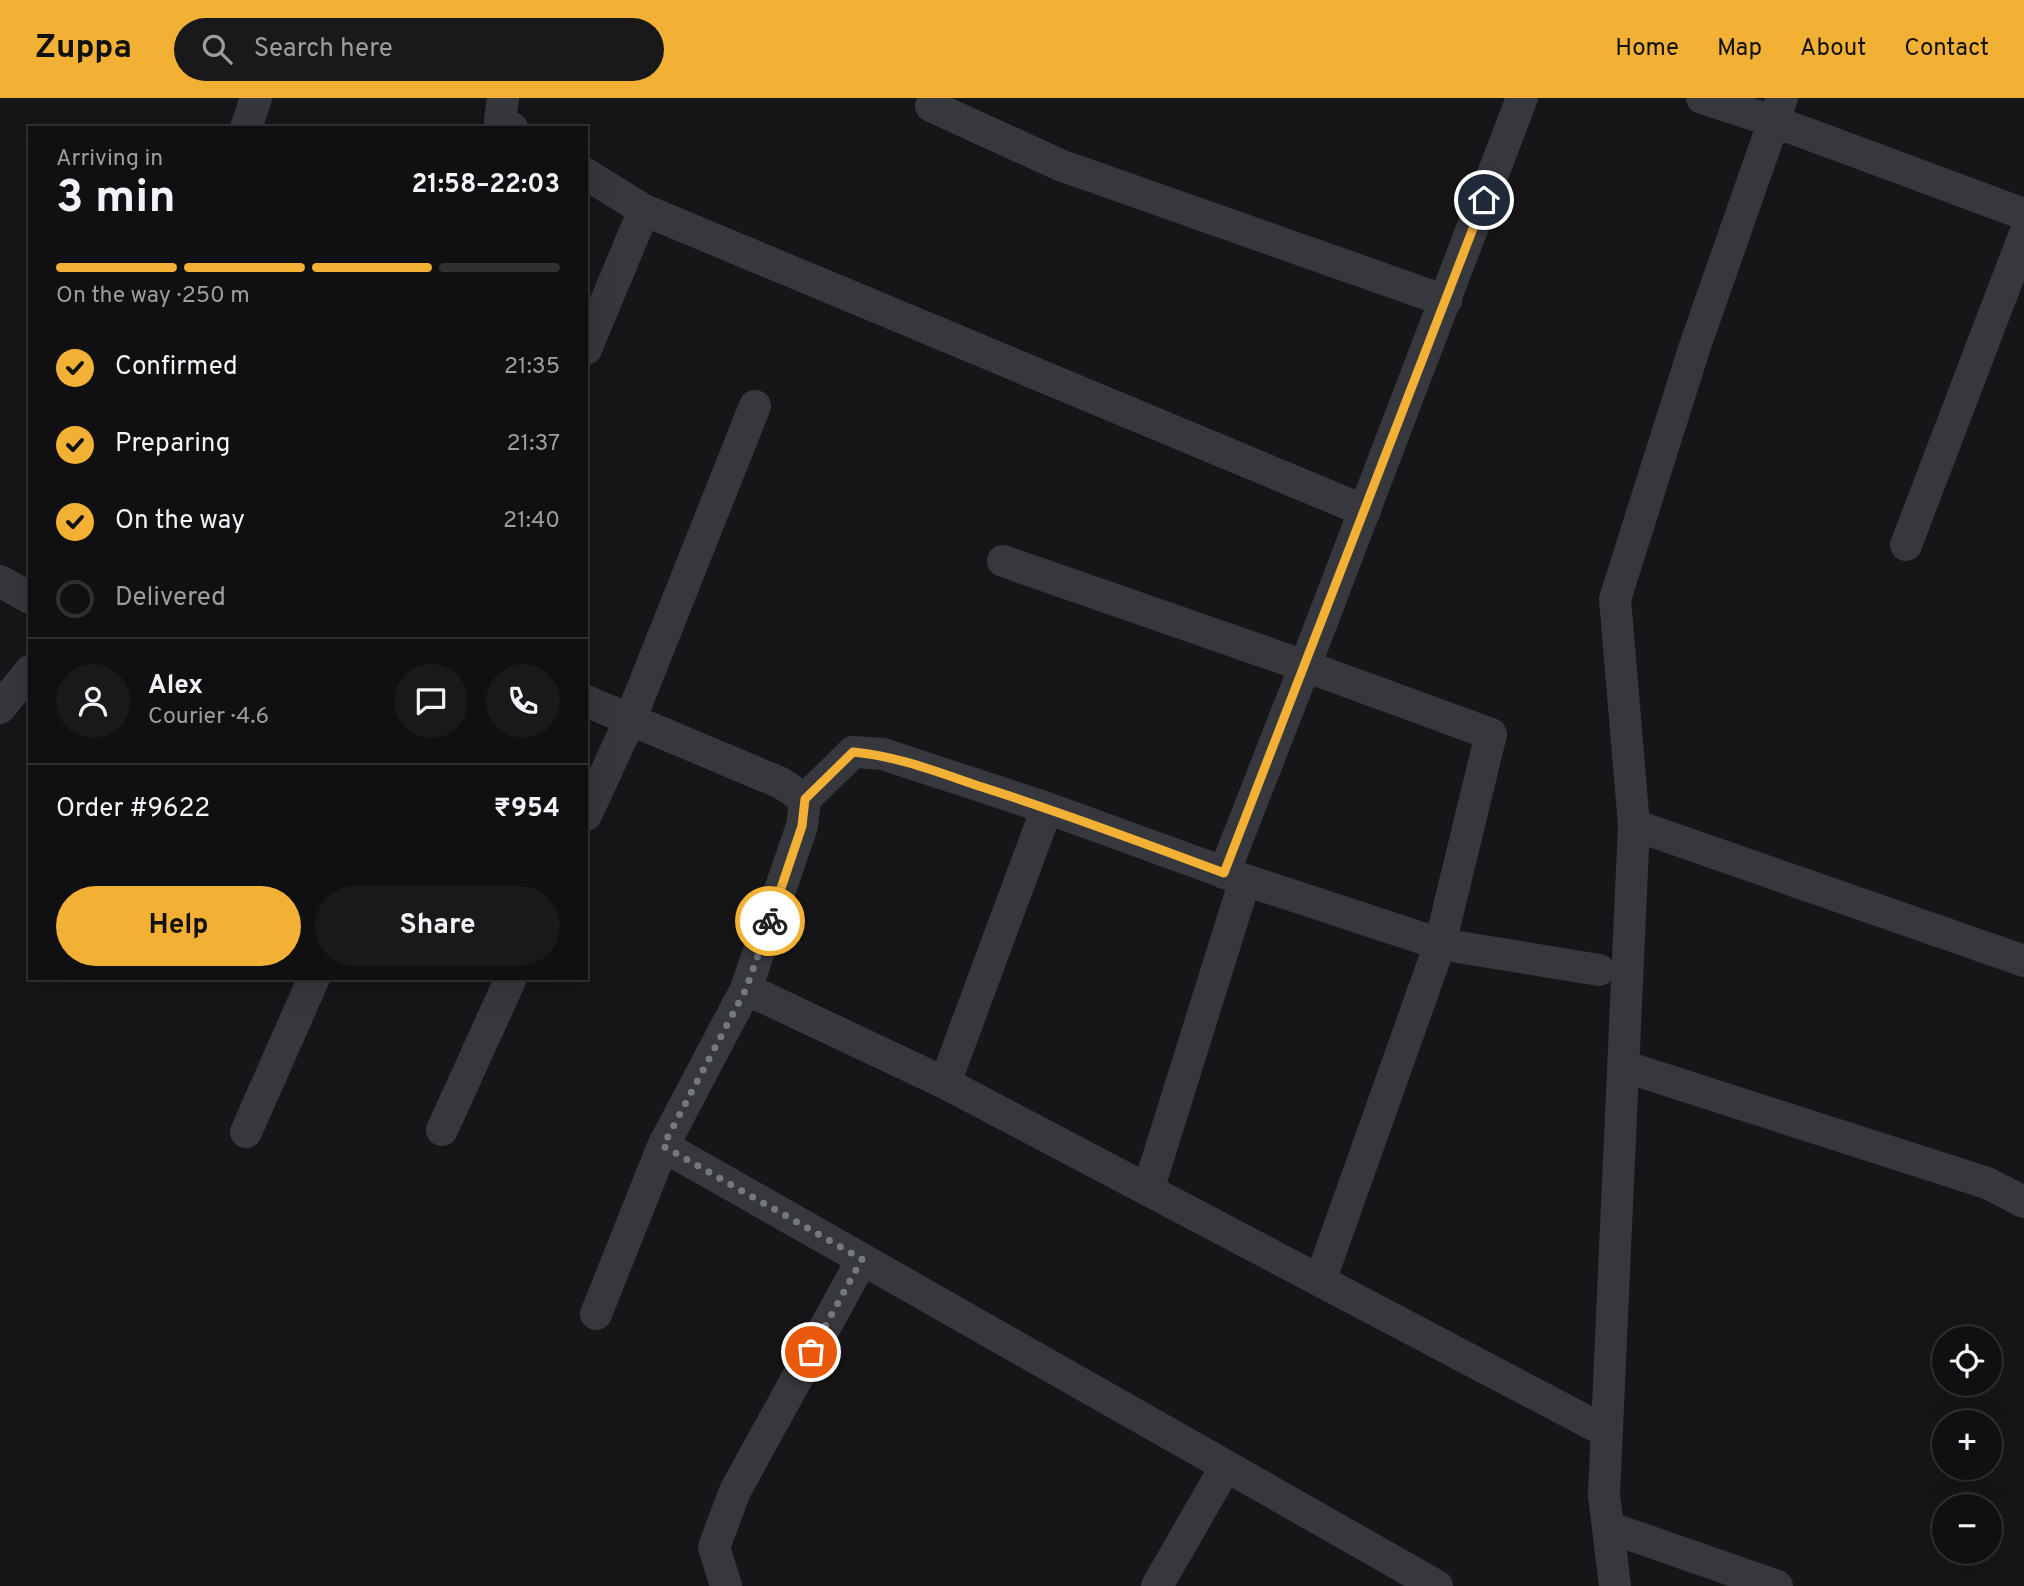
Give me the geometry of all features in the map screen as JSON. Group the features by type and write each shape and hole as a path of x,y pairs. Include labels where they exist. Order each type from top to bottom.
{"street":[{"path":"247,126 256,98"},
{"path":"503,98 499,120 509,126"},
{"path":"1147,1190 1235,876 1305,666 1522,98"},
{"path":"1702,98 1777,110 2024,214"},
{"path":"931,106 1060,164 1446,301"},
{"path":"1615,1586 1604,1495 1634,825 1615,599 1695,346 1777,110"},
{"path":"588,175 644,210 1365,511"},
{"path":"588,344 644,210"},
{"path":"1906,545 2024,236"},
{"path":"588,811 630,720 755,406"},
{"path":"1003,561 1491,734 1440,944 1320,1281"},
{"path":"0,581 28,597"},
{"path":"0,708 28,673"},
{"path":"588,702 781,783 805,799"},
{"path":"596,1314 663,1146 746,989 802,826 805,799 853,752 883,754 1440,944 1599,970"},
{"path":"945,1083 1046,808"},
{"path":"1634,825 2024,961"},
{"path":"246,1132 313,980"},
{"path":"442,1130 510,980"},
{"path":"746,989 945,1083 1607,1432"},
{"path":"1623,1066 1987,1183 2024,1202"},
{"path":"663,1146 1437,1586"},
{"path":"726,1586 714,1546 735,1491 862,1259"},
{"path":"1157,1586 1226,1466"},
{"path":"1608,1527 1777,1586"}],"way so far":[{"path":"770,921 746,989 663,1146 862,1259 811,1352"}],"route":[{"path":"770,921 802,826 805,799 853,752 883,754 1046,808 1224,873 1484,200"}]}
